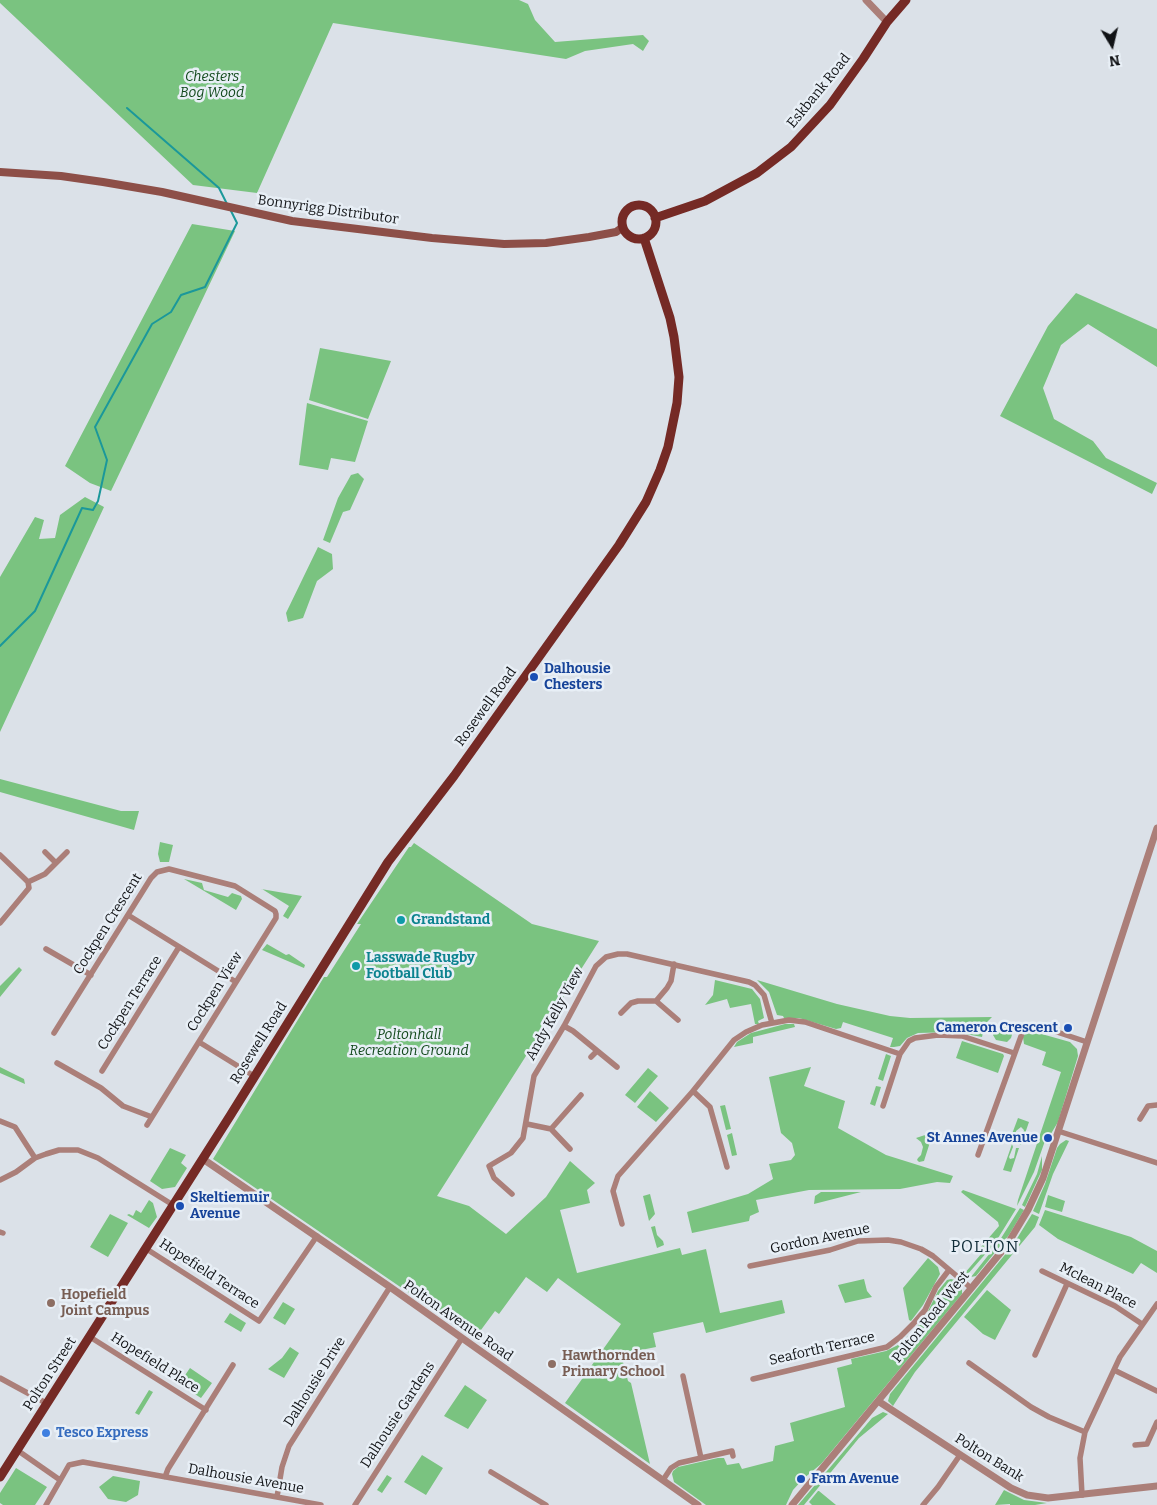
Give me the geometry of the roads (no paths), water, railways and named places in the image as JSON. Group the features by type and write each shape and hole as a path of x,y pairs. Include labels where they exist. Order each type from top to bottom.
{"main road":[{"name":"Eskbank Road","path":"655,218 705,201 757,173 791,147 830,105 887,22 906,0"},
{"name":"Bonnyrigg Distributor","path":"0,172 61,176 162,192 292,221 477,242 504,244 546,243 616,232 623,227"},
{"path":"643,206 653,213 655,218 655,228 644,238 633,238 625,232 623,227 624,216 632,207 643,206"},
{"name":"Rosewell Road","path":"203,1159 388,862 454,776 619,545 646,502 668,447 677,403 679,377 670,318 644,238"},
{"name":"Polton Street","path":"0,1477 203,1159"}],"street":[{"path":"866,0 887,22"},
{"name":"Polton Road West","path":"792,1505 1007,1245 1028,1210 1043,1178 1157,828"},
{"path":"45,852 56,863"},
{"path":"28,882 45,874 67,852"},
{"path":"0,855 28,882 29,888 0,923"},
{"name":"Cockpen Crescent","path":"54,1033 151,878 161,870 169,869 235,886"},
{"name":"Cockpen View","path":"147,1125 276,918 274,910 235,886"},
{"path":"128,915 236,982"},
{"name":"Cockpen Terrace","path":"102,1072 179,947"},
{"path":"46,949 91,975"},
{"name":"Andy Kelly View","path":"512,1194 494,1178 489,1166 511,1153 523,1138 534,1076 564,1026 596,966 606,957 627,954 749,982 755,985 764,995 772,1023"},
{"path":"656,1001 671,981 674,964"},
{"path":"621,1014 631,1003 656,1001 678,1020"},
{"path":"622,1224 613,1191 618,1176 693,1091 734,1040 752,1029 790,1020 805,1022 900,1054"},
{"path":"978,1155 1024,1028 1036,1025 1087,1042"},
{"path":"564,1026 573,1031 617,1067"},
{"path":"883,1106 900,1054 909,1041 915,1038 949,1035 962,1036 1014,1053"},
{"path":"199,1042 254,1076"},
{"path":"591,1057 597,1051"},
{"path":"57,1064 102,1088 123,1106 152,1117"},
{"path":"693,1091 710,1107 727,1167"},
{"path":"551,1130 581,1095"},
{"path":"1140,1119 1148,1106 1157,1105"},
{"path":"0,1121 15,1127 35,1158"},
{"path":"527,1124 551,1130 570,1149"},
{"path":"1058,1131 1157,1163"},
{"path":"0,1180 16,1172 35,1158 59,1150 78,1150 88,1153 173,1205"},
{"name":"Polton Avenue Road","path":"203,1159 390,1287 663,1480 694,1504"},
{"name":"Hopefield Terrace","path":"145,1248 259,1321 317,1236"},
{"name":"Gordon Avenue","path":"750,1266 830,1250 858,1241 901,1242 921,1249 933,1256 971,1288"},
{"name":"Seaforth Terrace","path":"753,1379 887,1347 914,1324 925,1310 936,1288 949,1270"},
{"name":"Mclean Place","path":"1042,1271 1115,1306 1142,1324"},
{"path":"1035,1355 1067,1284"},
{"name":"Dalhousie Drive","path":"278,1497 282,1467 289,1446 390,1287"},
{"path":"1082,1495 1080,1458 1086,1432 1128,1343 1157,1304"},
{"name":"Hopefield Place","path":"90,1336 206,1410"},
{"name":"Dalhousie Gardens","path":"355,1505 462,1338"},
{"path":"969,1363 1037,1410 1066,1425 1086,1432"},
{"path":"165,1478 168,1469 233,1365"},
{"path":"1114,1370 1157,1391"},
{"path":"683,1376 702,1458"},
{"path":"0,1378 46,1403"},
{"name":"Polton Bank","path":"878,1401 1010,1488 1027,1495 1048,1498 1157,1486"},
{"path":"1135,1445 1147,1444 1157,1422"},
{"path":"17,1450 60,1480"},
{"path":"663,1480 675,1465 732,1451 733,1456"},
{"path":"923,1505 960,1455"},
{"name":"Dalhousie Avenue","path":"46,1505 69,1465 83,1462 321,1505"},
{"path":"490,1472 546,1505"}],"waterway":[{"path":"127,108 219,188 227,204"},
{"path":"0,646 35,611 82,508 93,510 98,501 107,460 95,427 152,324 171,312 181,295 205,287 237,223 231,211"}],"place":[{"name":"Dalhousie Chesters","path":"534,677"},
{"name":"Grandstand","path":"401,920"},
{"name":"Lasswade Rugby Football Club","path":"356,966"},
{"name":"Cameron Crescent","path":"1068,1028"},
{"name":"St Annes Avenue","path":"1048,1138"},
{"name":"Skeltiemuir Avenue","path":"180,1206"},
{"name":"Hopefield Joint Campus","path":"51,1303"},
{"name":"Hawthornden Primary School","path":"552,1364"},
{"name":"Tesco Express","path":"46,1433"},
{"name":"Farm Avenue","path":"801,1479"}],"district":[{"name":"POLTON","path":"985,1248"}],"park label":[{"name":"Chesters Bog Wood","path":"212,86"},
{"name":"Poltonhall Recreation Ground","path":"409,1044"}]}
